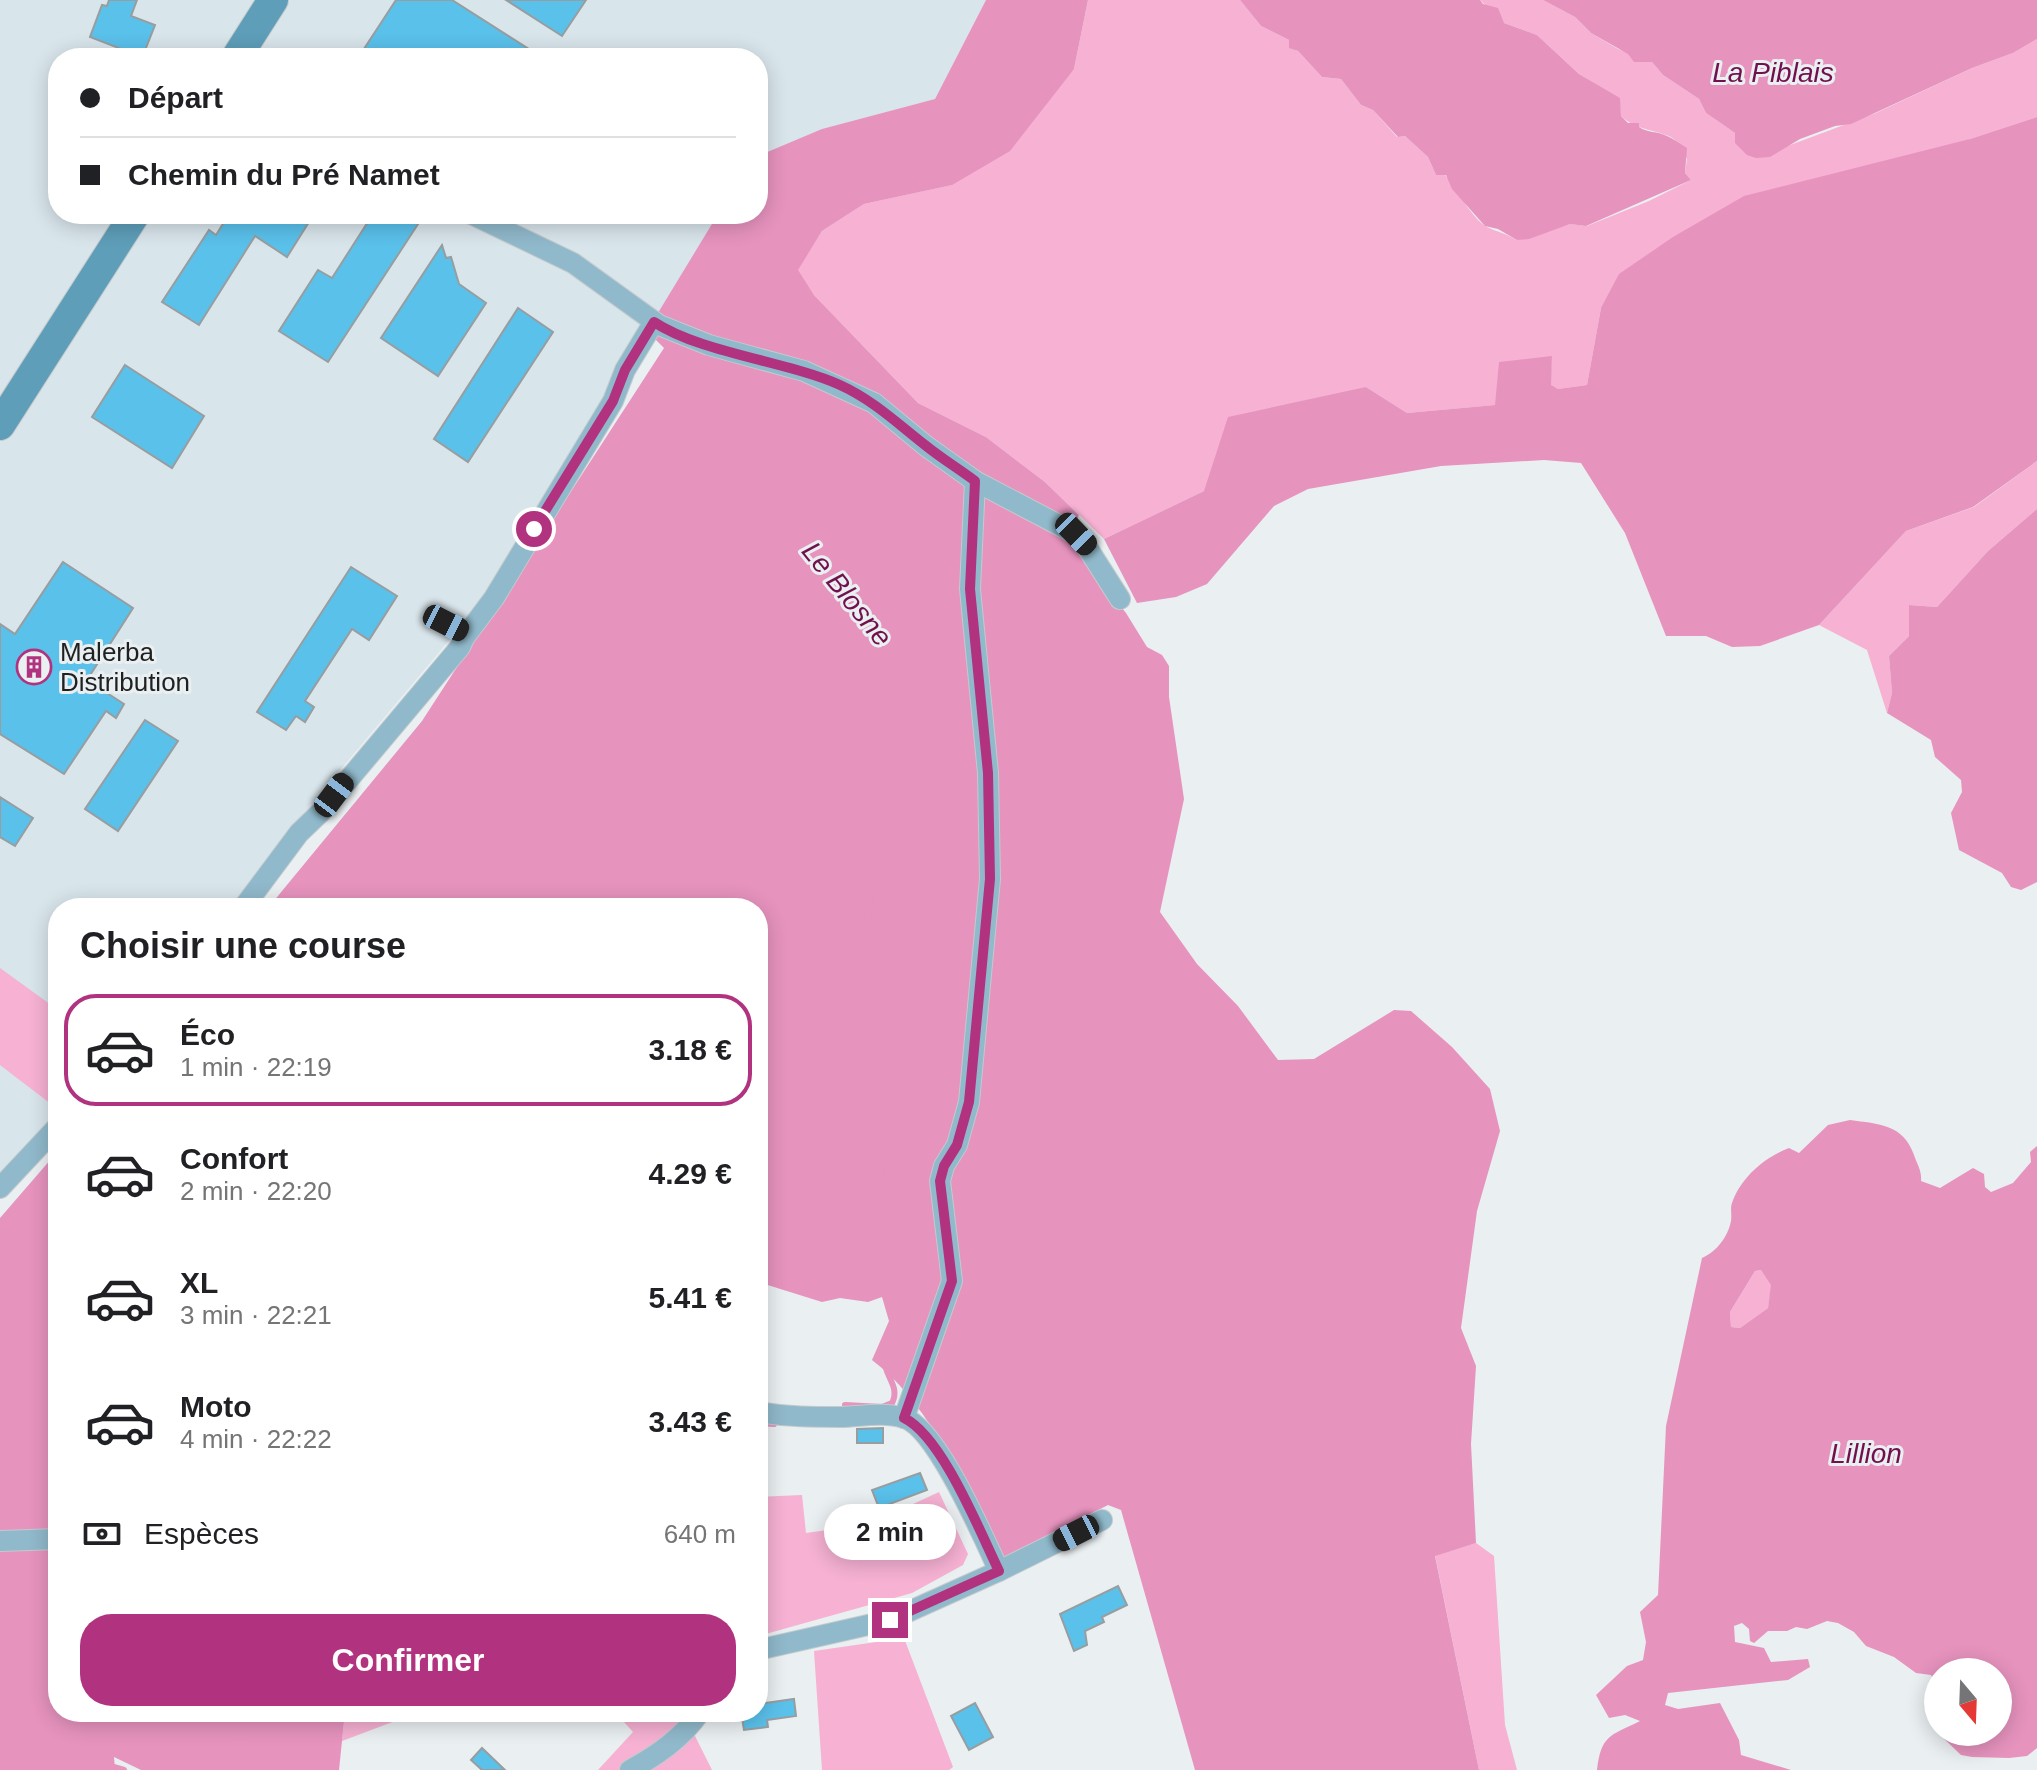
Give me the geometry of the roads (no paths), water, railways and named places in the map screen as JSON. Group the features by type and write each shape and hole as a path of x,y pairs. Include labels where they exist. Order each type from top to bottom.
{"main road":[{"path":"242,48 273,0"},
{"path":"0,425 129,224"}],"street":[{"path":"492,224 573,263 657,323 709,345 804,371 874,403 975,481 1076,534 1120,599"},
{"path":"250,898 299,833 322,811 346,778 460,647 494,598 613,401 625,370 657,323"},
{"path":"904,1418 952,1281 940,1181 944,1166 957,1145 969,1102 990,879 988,773 970,589 975,481"},
{"path":"446,623 461,631 464,638"},
{"path":"0,1188 48,1137"},
{"path":"768,1413 805,1418 904,1418 916,1424 931,1440 999,1571"},
{"path":"768,1648 890,1620 1102,1520"},
{"path":"0,1541 48,1539"},
{"path":"630,1770 665,1749 693,1722"}],"waterway":[{"name":"Le Blosne","path":"668,375 719,265 762,238 801,178 824,158 950,128 969,120 982,108 1030,0"},
{"name":"Le Blosne","path":"865,743 873,711"},
{"name":"Le Blosne","path":"867,922 870,897"},
{"name":"Le Blosne","path":"884,1225 887,1164"},
{"name":"Le Blosne","path":"845,1405 882,1407 892,1403 894,1397 885,1359 904,1321 907,1306 877,1290"},
{"name":"Le Blosne","path":"768,1424 774,1424"},
{"name":"Le Blosne","path":"219,1770 240,1746"},
{"name":"Le Blosne","path":"100,1763 124,1770"}],"place":[{"name":"Malerba Distribution","path":"34,667"}],"water label":[{"name":"La Piblais","path":"1773,72"},
{"name":"Lillion","path":"1866,1453"}]}
